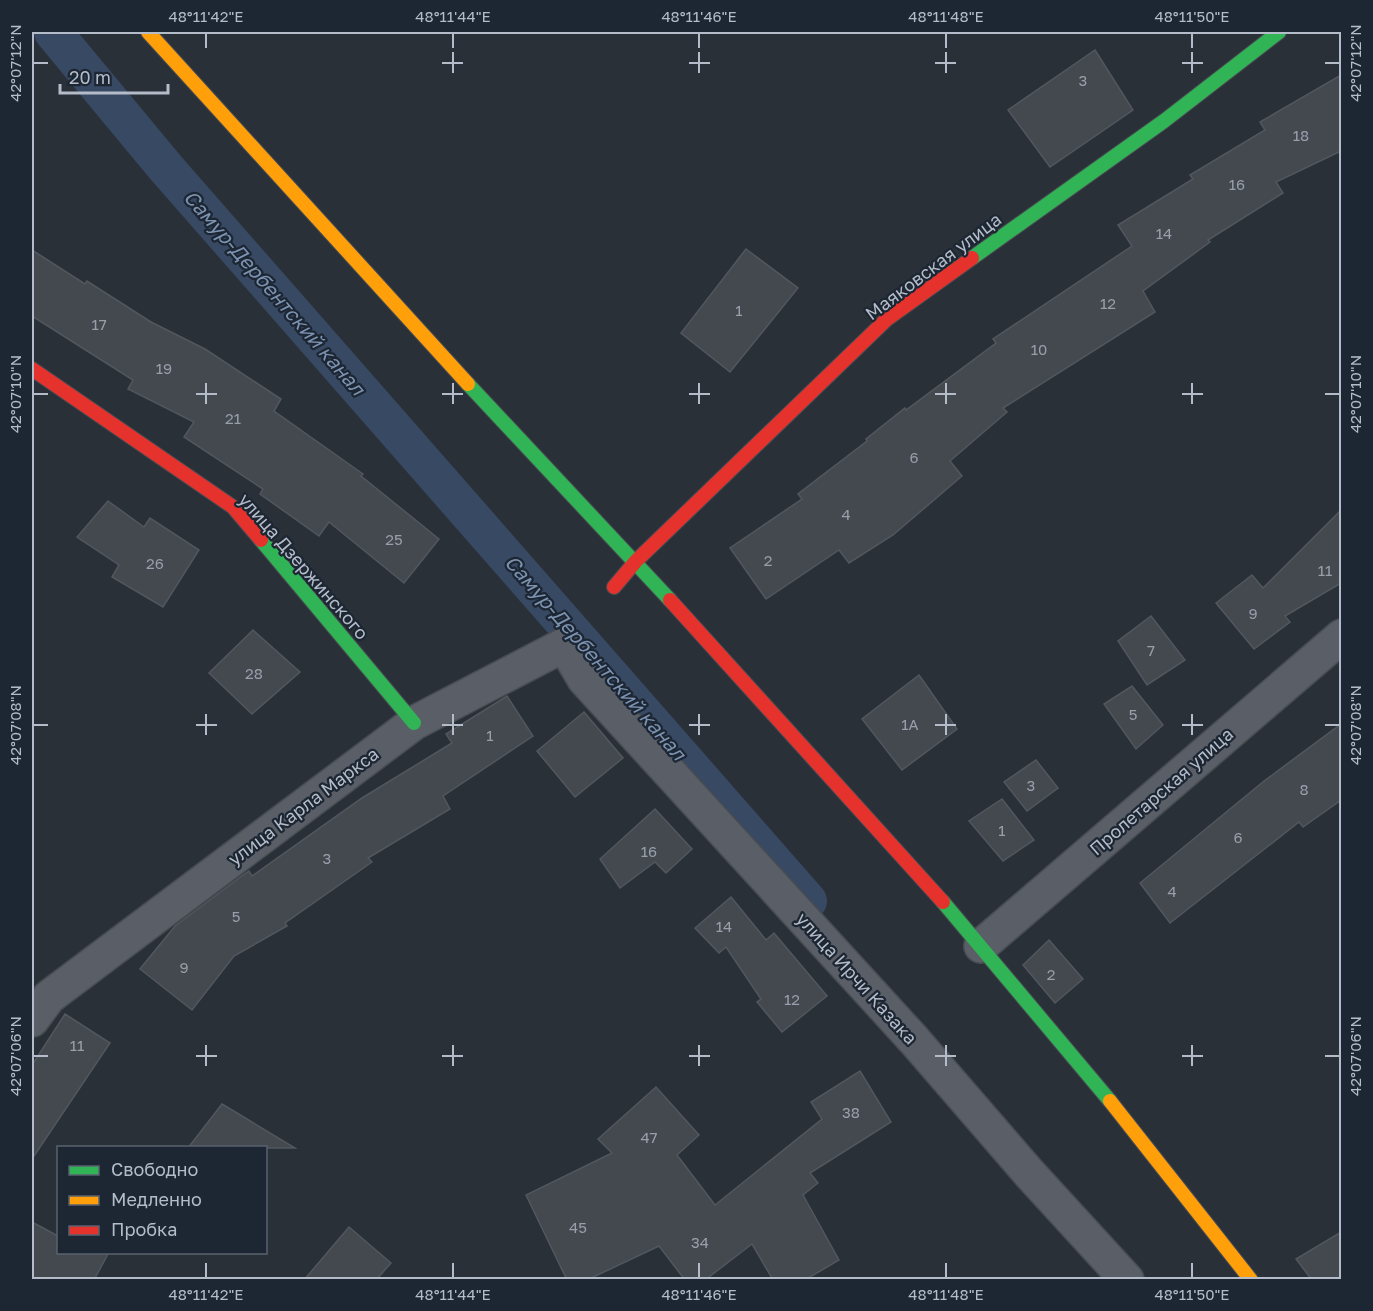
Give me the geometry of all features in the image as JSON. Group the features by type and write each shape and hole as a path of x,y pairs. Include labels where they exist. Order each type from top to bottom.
{"street":[{"path":"148,32 287,190 636,561 981,946 1082,1064 1251,1280"},
{"name":"Маяковская улица","path":"614,587 636,561 887,319 1164,121 1279,32"},
{"name":"улица Дзержинского","path":"32,369 233,507 414,723"},
{"name":"Пролетарская улица","path":"981,946 1341,636"},
{"name":"улица Карла Маркса","path":"37,1001 414,723 564,645 584,679"},
{"name":"улица Ирчи Казака","path":"584,679 906,1032 1029,1173 1127,1280"}],"building":[{"path":"1095,50 1133,110 1050,167 1008,110"},
{"path":"1341,75 1341,151 1276,182 1283,193 1208,240 1210,242 1143,291 1155,312 1003,408 1007,412 950,461 962,476 893,535 849,563 839,550 766,599 730,548 802,499 798,494 867,441 866,439 905,408 906,410 996,343 993,339 1132,246 1118,225 1193,179 1190,175 1265,130 1260,122"},
{"path":"746,249 798,288 730,372 681,333"},
{"path":"32,250 85,284 87,281 151,322 205,349 281,399 274,411 363,474 361,476 439,539 404,583 329,522 319,536 260,494 263,489 184,437 194,422 128,389 133,380 32,316"},
{"path":"108,501 144,527 150,518 199,550 163,607 112,577 119,565 77,537"},
{"path":"1341,510 1341,583 1285,616 1290,622 1254,649 1216,603 1252,575 1263,588"},
{"path":"1151,616 1185,660 1147,685 1118,641"},
{"path":"253,630 300,672 252,714 209,673"},
{"path":"919,675 957,729 902,770 862,719"},
{"path":"1132,686 1163,725 1136,749 1104,704"},
{"path":"507,696 533,736 443,796 450,809 368,858 372,862 285,923 287,926 234,956 192,1010 140,969 175,926 243,875 249,871 252,876 362,798 452,743 446,734"},
{"path":"584,712 623,758 575,797 537,751"},
{"path":"1341,724 1341,800 1303,827 1299,822 1170,923 1140,883 1264,781"},
{"path":"1036,760 1058,788 1027,811 1004,782"},
{"path":"1002,799 1034,840 1003,861 969,821"},
{"path":"655,809 692,849 666,873 655,862 620,888 600,859"},
{"path":"731,897 766,940 774,933 827,996 782,1032 757,1002 761,999 726,947 719,953 695,928"},
{"path":"1049,940 1083,979 1055,1003 1023,965"},
{"path":"65,1014 110,1043 32,1159 32,1065"},
{"path":"860,1071 891,1122 810,1173 818,1183 803,1195 839,1260 805,1280 773,1280 752,1244 705,1280 685,1280 659,1246 587,1280 567,1280 526,1195 612,1153 598,1139 656,1087 699,1135 677,1155 715,1205 822,1119 811,1102"},
{"path":"222,1104 295,1148 267,1148 267,1146 190,1146"},
{"path":"32,1222 57,1235 57,1254 108,1254 94,1280 32,1280"},
{"path":"349,1227 391,1263 376,1280 304,1280"},
{"path":"1341,1232 1341,1280 1312,1280 1296,1259"}],"waterway":[{"name":"Самур-Дербентский канал","path":"53,32 166,168 808,901"}],"traffic: fast":[{"path":"972,258 1164,121 1279,32"},
{"path":"468,384 670,600"},
{"path":"261,540 414,723"},
{"path":"943,902 1110,1101"}],"traffic: slow":[{"path":"148,32 468,384"},
{"path":"1110,1101 1251,1280"}],"traffic: jam":[{"path":"614,587 636,561 887,319 972,258"},
{"path":"32,369 233,507 261,540"},
{"path":"670,600 943,902"}]}
